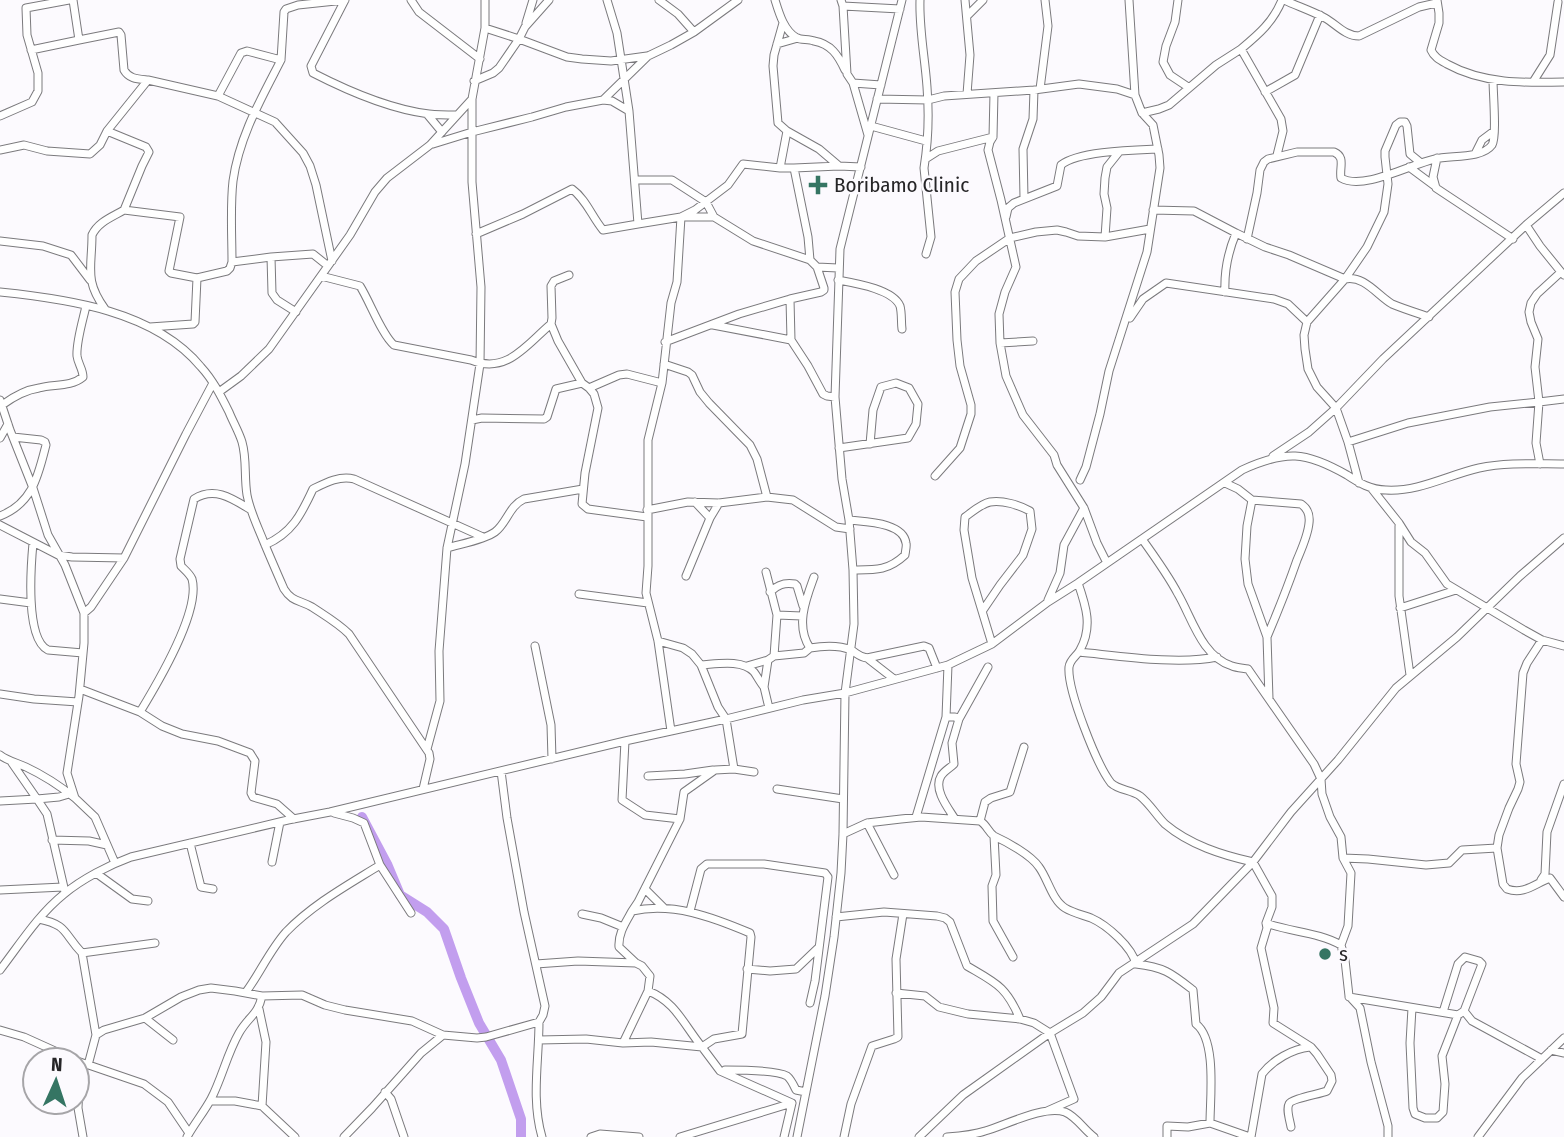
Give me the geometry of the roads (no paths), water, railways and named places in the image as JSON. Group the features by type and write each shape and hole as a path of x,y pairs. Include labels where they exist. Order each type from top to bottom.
{"street":[{"path":"0,116 27,105 36,97 39,81 27,36 26,4 71,0 79,40"},
{"path":"90,281 93,231 124,210 180,217 169,271 171,274 197,278 230,268 233,183 254,112 281,60 284,12 298,5 345,0"},
{"path":"345,0 311,66 313,73 370,98 401,108 428,114 457,116"},
{"path":"411,0 419,12 480,59"},
{"path":"427,749 440,701 439,652 447,548 465,464 480,364 481,287 472,182 472,99 485,28 485,0"},
{"path":"474,81 499,68 519,39 533,0"},
{"path":"525,27 549,0"},
{"path":"607,0 617,33 625,80 638,224"},
{"path":"659,0 678,14 694,32"},
{"path":"485,28 568,57 598,61 622,60 648,56 671,45 738,0"},
{"path":"775,0 783,23 798,38"},
{"path":"797,1137 825,996 836,919 843,834 845,693 854,624 853,570 835,397 838,268 841,241 902,0"},
{"path":"920,0 928,100 927,158 924,172 931,237 926,254"},
{"path":"965,0 970,55 967,94"},
{"path":"967,16 983,0"},
{"path":"1024,198 1023,149 1032,118 1048,26 1045,0"},
{"path":"1178,0 1175,22 1163,62 1170,75 1188,87"},
{"path":"1142,113 1169,105 1188,87 1241,48 1267,26 1283,0 1320,15 1351,35 1359,36 1419,7 1436,2 1439,18 1432,54 1455,68 1493,80 1564,83"},
{"path":"1080,480 1100,414 1109,371 1147,252 1160,168 1153,125 1142,113 1135,95 1128,1"},
{"path":"1533,82 1550,55 1558,2"},
{"path":"847,74 842,3 900,9"},
{"path":"1265,92 1295,75 1320,15"},
{"path":"783,23 774,65 778,123 819,149 839,166"},
{"path":"31,50 119,32 124,70 131,78 218,96 275,122 310,166 330,263"},
{"path":"777,44 798,38 818,41 831,47 853,83 868,136"},
{"path":"1241,48 1283,125 1277,155"},
{"path":"218,96 244,51 281,60"},
{"path":"603,100 648,56"},
{"path":"0,150 24,145 54,152 90,154 100,145 107,131 148,80"},
{"path":"1247,239 1260,170 1264,162 1277,155 1297,152 1334,152 1342,160 1340,175 1343,180 1363,181 1387,176 1437,158 1475,154 1482,140 1494,131 1493,80"},
{"path":"853,83 881,85"},
{"path":"877,99 928,100 944,96 1082,84 1117,89 1135,95"},
{"path":"927,88 944,96"},
{"path":"994,93 993,136 988,150 1016,267 999,314 1000,344 1006,376 1023,415 1054,455 1057,465 1084,508 1107,563"},
{"path":"219,392 270,349 387,178 430,145 472,99"},
{"path":"430,145 566,107 603,100 612,101 629,111"},
{"path":"428,114 442,132"},
{"path":"1359,483 1336,408 1317,387 1308,369 1304,335 1307,323 1345,279 1367,247 1384,212 1387,194 1385,151 1396,125 1400,122 1403,121 1407,126 1410,154 1421,163"},
{"path":"871,126 926,141"},
{"path":"107,131 146,147 149,152 124,210"},
{"path":"780,168 787,131"},
{"path":"927,158 937,151 993,136"},
{"path":"1006,220 1011,205 1056,186 1061,165 1070,159 1120,151 1158,149"},
{"path":"1105,237 1105,178 1107,167 1120,151"},
{"path":"1436,188 1433,177 1437,158"},
{"path":"681,217 728,185 743,164 780,168 860,167"},
{"path":"1409,167 1513,239"},
{"path":"794,168 810,260"},
{"path":"635,180 672,180 705,202 714,216 761,245 810,260 817,267 824,290 710,325 665,342"},
{"path":"476,234 572,189 603,230 681,217 714,216"},
{"path":"0,970 64,890 115,863 142,854 803,700 845,693 948,665 992,644 1048,602 1242,470 1270,458 1309,432 1383,359 1526,225 1564,193"},
{"path":"1153,210 1194,211 1247,239 1345,279 1359,279 1395,305 1429,317"},
{"path":"671,731 658,641 646,593 648,440 662,383 665,342 677,282 681,217"},
{"path":"1526,225 1563,275 1537,294 1528,312 1538,339 1535,367 1539,402 1536,443 1540,464"},
{"path":"935,476 960,448 971,414 957,340 955,292 962,275 976,261 1010,237 1056,230 1078,236 1105,237 1150,229"},
{"path":"1226,292 1226,264 1236,233"},
{"path":"0,241 33,244 71,255 106,310"},
{"path":"232,262 313,254 330,263"},
{"path":"271,257 272,293 277,300 296,312"},
{"path":"817,267 838,268"},
{"path":"569,275 554,281 551,286 551,324 558,341 597,400 598,408 582,504 589,509 647,514 694,502 719,503 767,497 793,500 836,527 849,524 886,524 903,537 906,543 905,555 889,568 853,570"},
{"path":"321,276 360,286 386,336 394,345 480,364 512,359 551,324"},
{"path":"150,327 193,324 197,278"},
{"path":"838,280 881,291 899,303 902,329"},
{"path":"1123,330 1143,299 1166,283 1274,299 1288,304 1307,323"},
{"path":"0,292 106,310 150,327 194,358 219,392 243,445 245,484 251,510 288,595 311,607 349,634 427,749 430,759 423,789"},
{"path":"790,299 791,340 823,394 835,397"},
{"path":"72,796 67,773 80,689 84,613 65,565 48,535 1,403 27,391 82,380 83,371 77,352 86,306"},
{"path":"710,325 791,340"},
{"path":"1000,344 1033,341"},
{"path":"664,364 692,375 709,403 750,445 757,459 767,497"},
{"path":"472,420 544,419 556,389 586,385 619,375 627,374 662,383"},
{"path":"84,613 91,607 124,558 213,383"},
{"path":"839,448 870,444 908,438 916,424 918,404 909,388 896,383 881,387 873,410 870,444"},
{"path":"1348,442 1408,423 1490,407 1564,399"},
{"path":"0,438 8,424"},
{"path":"0,516 20,505 33,488 46,443 13,437"},
{"path":"1270,458 1301,456 1318,460 1359,483 1386,491 1404,490 1494,465 1564,464"},
{"path":"265,545 282,536 302,513 313,489 347,477 483,537"},
{"path":"1224,483 1238,489 1252,500 1301,504 1306,507 1309,516 1301,551 1267,637"},
{"path":"1372,488 1411,542 1425,553 1447,584 1524,631 1542,640 1564,646"},
{"path":"447,548 494,533 511,509 524,499 583,489"},
{"path":"140,712 161,677 187,617 192,580 181,566 180,559 194,499 199,496 224,494 251,510"},
{"path":"1252,500 1246,535 1248,584 1267,637 1269,699"},
{"path":"694,502 710,518"},
{"path":"983,610 1023,555 1032,529 1030,511 1018,505 991,502 965,517 964,530 971,578 992,644"},
{"path":"686,576 719,503"},
{"path":"1048,602 1060,573 1064,545 1084,508"},
{"path":"1399,523 1399,596 1410,675"},
{"path":"0,525 58,555 124,558"},
{"path":"1142,539 1178,593 1200,638 1217,657 1233,666 1248,669 1314,764 1321,779 1322,794 1341,837 1343,858 1351,873 1348,926 1341,945 1349,996 1360,1008 1388,1126 1388,1137"},
{"path":"919,1137 963,1095 1049,1033 1083,1013 1101,997 1119,974 1193,924 1253,862 1291,812 1338,761 1396,688 1457,637 1520,576 1564,539"},
{"path":"33,543 31,603 39,642 44,649 83,653"},
{"path":"764,687 777,615 766,572"},
{"path":"810,648 805,637 802,616 814,577"},
{"path":"1078,583 1088,618 1086,636 1069,666 1070,680 1093,748 1112,784 1137,794 1164,823 1202,846 1219,854 1253,862 1272,896 1272,907 1261,948 1274,1008 1273,1023 1311,1047 1331,1075 1332,1081 1327,1091 1289,1103 1291,1127"},
{"path":"770,592 776,586 795,584 803,607"},
{"path":"1400,608 1456,590"},
{"path":"579,594 648,603"},
{"path":"0,599 31,603"},
{"path":"777,615 802,616"},
{"path":"1542,640 1523,673 1516,764 1520,782 1499,835 1497,848 1503,884 1507,889 1521,891 1550,878 1564,897"},
{"path":"658,641 683,648 701,664 718,707 726,719 734,769"},
{"path":"535,646 551,725 552,759"},
{"path":"746,666 823,646 851,650 862,658 924,646 929,648 937,668"},
{"path":"1079,652 1153,659 1202,660 1217,657"},
{"path":"867,658 894,679"},
{"path":"701,664 730,663 746,666 764,687 769,708"},
{"path":"916,817 946,717 948,665"},
{"path":"955,819 945,804 939,782 942,774 954,764 951,743 959,719 988,667"},
{"path":"80,689 140,712 162,726 182,734 218,741 250,753 254,761 251,793 253,797 277,804 294,819"},
{"path":"0,694 78,702"},
{"path":"946,717 959,719"},
{"path":"625,741 622,800 645,815 680,818"},
{"path":"981,821 985,802 1010,792 1024,747"},
{"path":"0,755 40,775 72,796 95,817 115,863"},
{"path":"12,763 47,813 64,890"},
{"path":"648,776 734,769 754,772"},
{"path":"636,963 619,947 623,927 680,818 684,792 715,770"},
{"path":"501,771 524,912 545,1006 544,1015 539,1022 536,1072 542,1137"},
{"path":"1538,884 1545,874 1547,832 1564,784"},
{"path":"777,789 843,799"},
{"path":"0,801 72,796"},
{"path":"330,812 364,823 380,865 411,913"},
{"path":"843,834 867,823 916,817 981,821 994,836 1039,865 1063,908 1094,919 1109,929 1134,955 1136,964"},
{"path":"272,862 279,822"},
{"path":"867,823 894,875"},
{"path":"994,836 996,876 992,886 993,921 1013,957"},
{"path":"52,840 89,841 107,845"},
{"path":"190,843 201,887 214,889"},
{"path":"1343,858 1426,865 1449,863 1462,850 1497,848"},
{"path":"690,911 704,865 764,864 827,875 810,1003"},
{"path":"246,992 285,934 304,915 380,865"},
{"path":"96,873 132,899 148,901"},
{"path":"645,889 664,908"},
{"path":"0,890 64,890"},
{"path":"539,1040 586,1039 702,1046 714,1039 742,1034 750,933 690,911 664,908 632,911"},
{"path":"822,920 884,912 945,918 950,922 967,966 1006,991 1020,1018"},
{"path":"582,914 623,927"},
{"path":"844,1137 851,1104 872,1046 898,1037 896,959 903,914"},
{"path":"39,919 59,924 82,953 96,1035"},
{"path":"1266,923 1280,929 1325,938 1341,945"},
{"path":"82,953 155,943"},
{"path":"747,968 770,971 796,969 818,948"},
{"path":"1412,1008 1409,1043 1413,1108 1415,1114 1425,1118 1437,1118 1443,1112 1445,1084 1442,1056 1482,964 1479,961 1465,957 1458,964 1443,1012"},
{"path":"536,964 578,961 642,965 650,976 648,991 623,1043"},
{"path":"1136,964 1155,966 1168,971 1193,990 1196,1024 1206,1036 1209,1047 1210,1123"},
{"path":"89,1046 96,1035 104,1030 145,1018 181,997 199,989 211,988 261,996 302,995 345,1010 412,1021 443,1035 486,1037 539,1022"},
{"path":"648,991 661,996 672,1005 720,1070 792,1103"},
{"path":"896,993 925,996 939,1007 968,1014 1020,1018 1034,1023 1049,1033 1074,1099 1047,1111 977,1133 947,1137"},
{"path":"261,996 259,1009 266,1042 262,1106"},
{"path":"1349,996 1412,1008 1461,1013 1542,1059"},
{"path":"91,1066 144,1084 168,1102 188,1135 210,1101 241,1030 259,1009"},
{"path":"145,1018 173,1040"},
{"path":"0,1030 44,1046"},
{"path":"344,1137 421,1053 443,1035"},
{"path":"1478,1137 1522,1078 1564,1038"},
{"path":"1167,1137 1167,1126 1188,1127 1210,1123 1251,1137 1262,1074 1280,1058 1311,1047"},
{"path":"1551,1050 1564,1054"},
{"path":"720,1070 783,1074 790,1078 796,1090 806,1092"},
{"path":"386,1092 404,1137"},
{"path":"210,1101 235,1101 262,1106 295,1137"},
{"path":"680,1137 792,1103"},
{"path":"784,1137 792,1103"},
{"path":"1047,1111 1067,1113 1094,1137"},
{"path":"79,1116 83,1137"},
{"path":"591,1137 600,1134 639,1137"}],"waterway":[{"path":"362,817 400,895 427,912 444,929 479,1023 501,1060 521,1119 521,1137"}],"place":[{"name":"Boribamo Clinic","path":"818,185"},
{"name":"s","path":"1325,954"}]}
